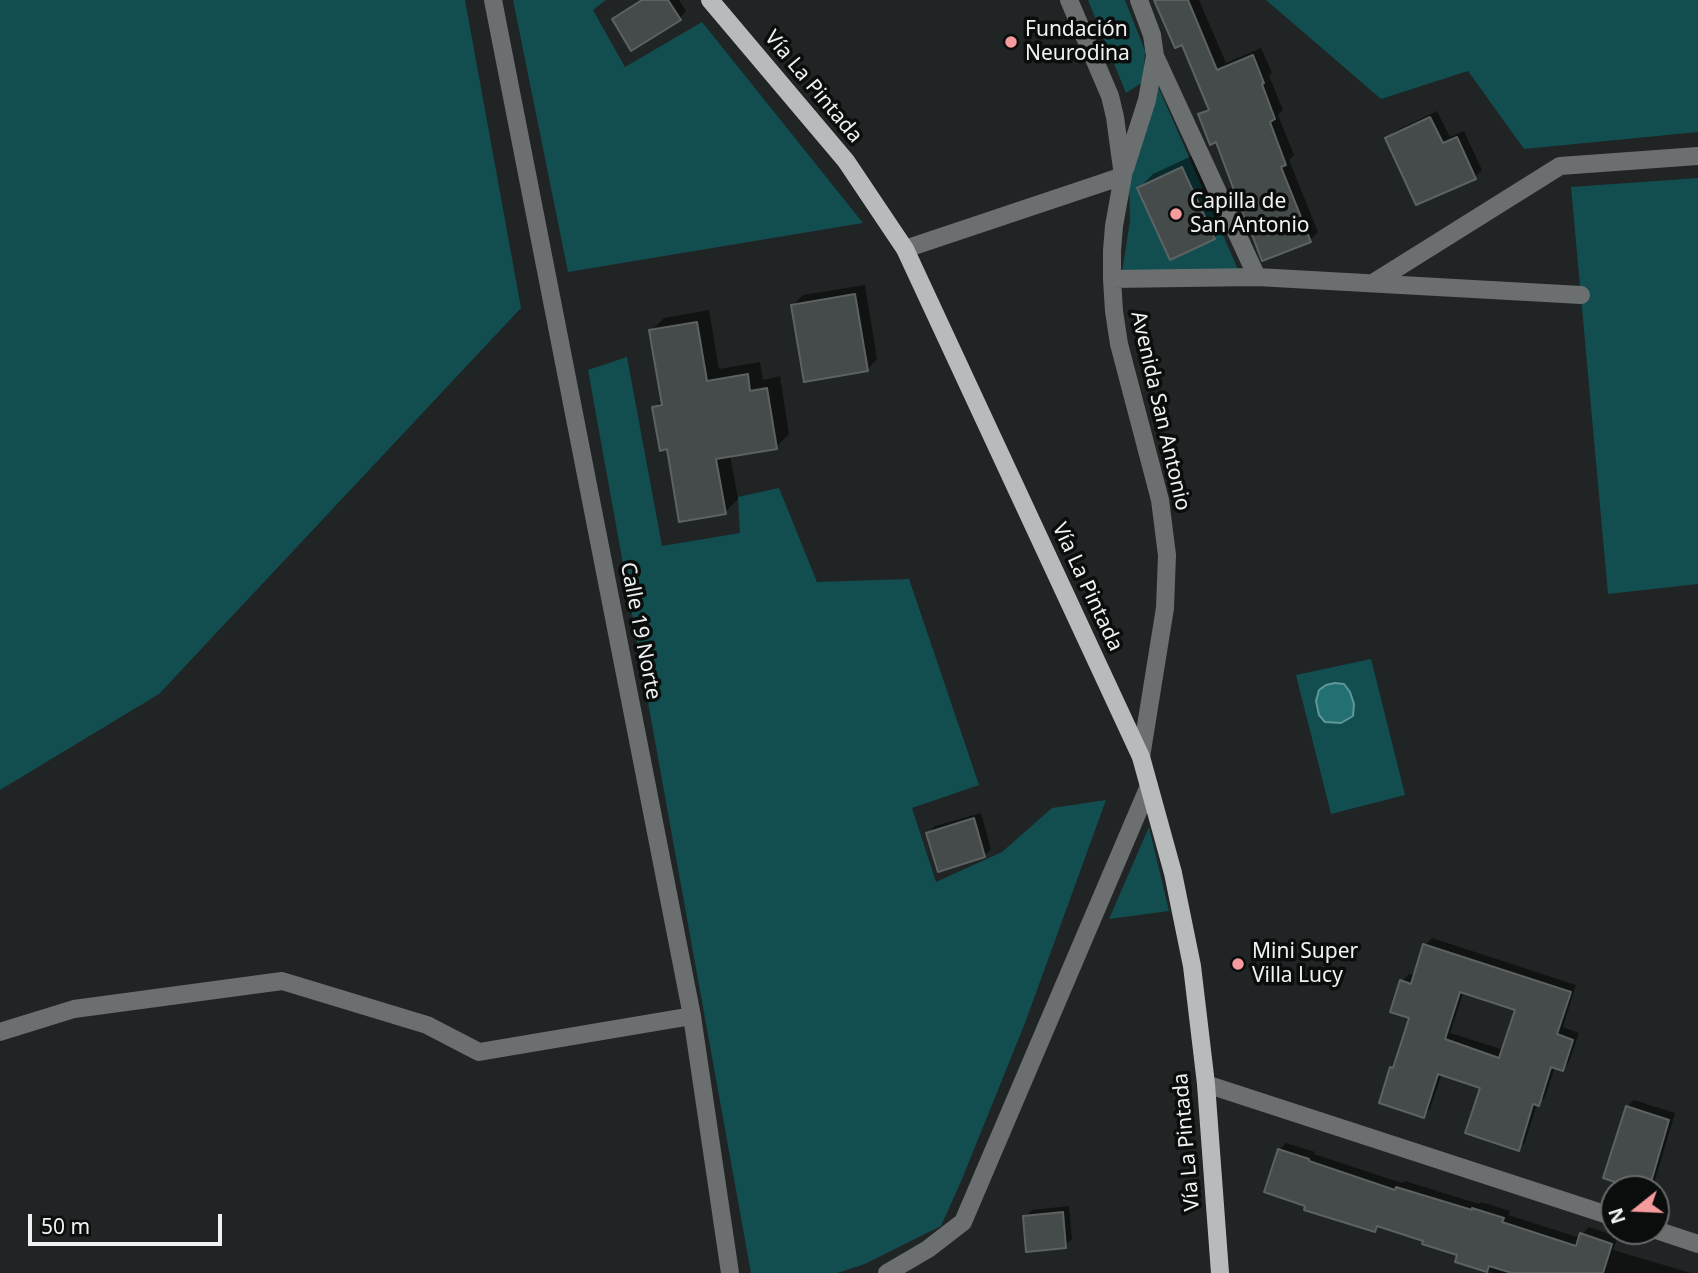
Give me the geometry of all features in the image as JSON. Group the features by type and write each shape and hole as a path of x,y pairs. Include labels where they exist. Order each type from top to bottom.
{"main road":[{"name":"Vía La Pintada","path":"710,0 846,161 905,249 1140,757 1173,873 1192,966 1206,1084 1220,1273"}],"street":[{"name":"Calle 19 Norte","path":"493,0 692,1016 730,1273"},
{"name":"Avenida San Antonio","path":"1069,0 1110,96 1119,141 1123,176 1114,226 1111,279 1114,311 1119,344 1160,500 1167,555 1165,608 1140,757"},
{"path":"1139,0 1152,35 1155,56 1257,277"},
{"path":"905,249 1123,176 1147,100 1155,56"},
{"path":"1373,283 1560,166 1698,156"},
{"path":"1111,279 1257,277 1581,295"},
{"path":"887,1273 928,1249 963,1222 1149,786"},
{"path":"0,1032 74,1009 282,981 427,1025 479,1052 692,1016"},
{"path":"1206,1084 1600,1212"},
{"path":"1670,1235 1698,1244"}],"shaded area":[{"path":"0,0 465,0 521,308 159,694 0,790"},
{"path":"513,0 606,0 593,10 625,67 702,22 863,223 568,272"},
{"path":"1088,0 1125,0 1145,51 1143,82 1126,93"},
{"path":"1266,0 1698,0 1698,132 1524,149 1468,71 1381,99"},
{"path":"1157,84 1240,274 1122,272 1130,221 1129,179"},
{"path":"1698,178 1698,584 1608,594 1571,187"},
{"path":"627,357 662,546 740,533 738,497 779,488 817,582 909,579 979,785 912,808 936,882 1002,852 1052,808 1106,800 1025,1023 941,1226 865,1264 837,1273 751,1273 588,370"},
{"path":"1371,659 1405,795 1331,814 1296,675"},
{"path":"1335,683 1344,684 1354,704 1353,716 1341,723 1325,722 1319,715 1316,701 1319,690"},
{"path":"1149,827 1169,911 1109,919"}],"building":[{"path":"642,0 668,0 681,20 631,51 612,19"},
{"path":"1154,0 1188,0 1217,70 1253,55 1275,119 1270,122 1286,165 1281,167 1311,242 1262,261 1216,142 1210,145 1198,114 1209,110 1182,45 1175,48"},
{"path":"1430,117 1443,143 1457,137 1476,179 1416,205 1385,138"},
{"name":"Capilla de San Antonio","path":"1182,167 1215,239 1170,260 1137,188"},
{"path":"855,294 868,371 804,382 791,305"},
{"path":"697,322 707,381 748,374 750,391 767,388 777,449 716,459 726,514 679,522 667,449 660,451 652,407 662,405 649,330"},
{"path":"974,818 985,857 938,872 926,833"},
{"path":"1423,944 1571,992 1557,1034 1573,1040 1563,1071 1551,1067 1539,1106 1533,1104 1519,1151 1465,1133 1480,1088 1438,1074 1424,1118 1379,1103 1409,1018 1390,1012 1400,980 1411,984","holes":["1460,992 1515,1010 1499,1058 1445,1039"]},
{"path":"1626,1106 1669,1120 1653,1175 1604,1175"},
{"path":"1278,1149 1395,1190 1396,1187 1504,1218 1502,1222 1576,1246 1580,1233 1600,1240 1600,1245 1612,1245 1603,1273 1512,1273 1489,1266 1487,1272 1455,1262 1457,1255 1422,1244 1423,1241 1377,1226 1375,1232 1304,1210 1305,1206 1264,1192"},
{"path":"1063,1212 1066,1248 1026,1252 1023,1216"}],"place":[{"name":"Fundación Neurodina","path":"1011,42"},
{"name":"Capilla de San Antonio","path":"1176,214"},
{"name":"Mini Super Villa Lucy","path":"1238,964"}]}
